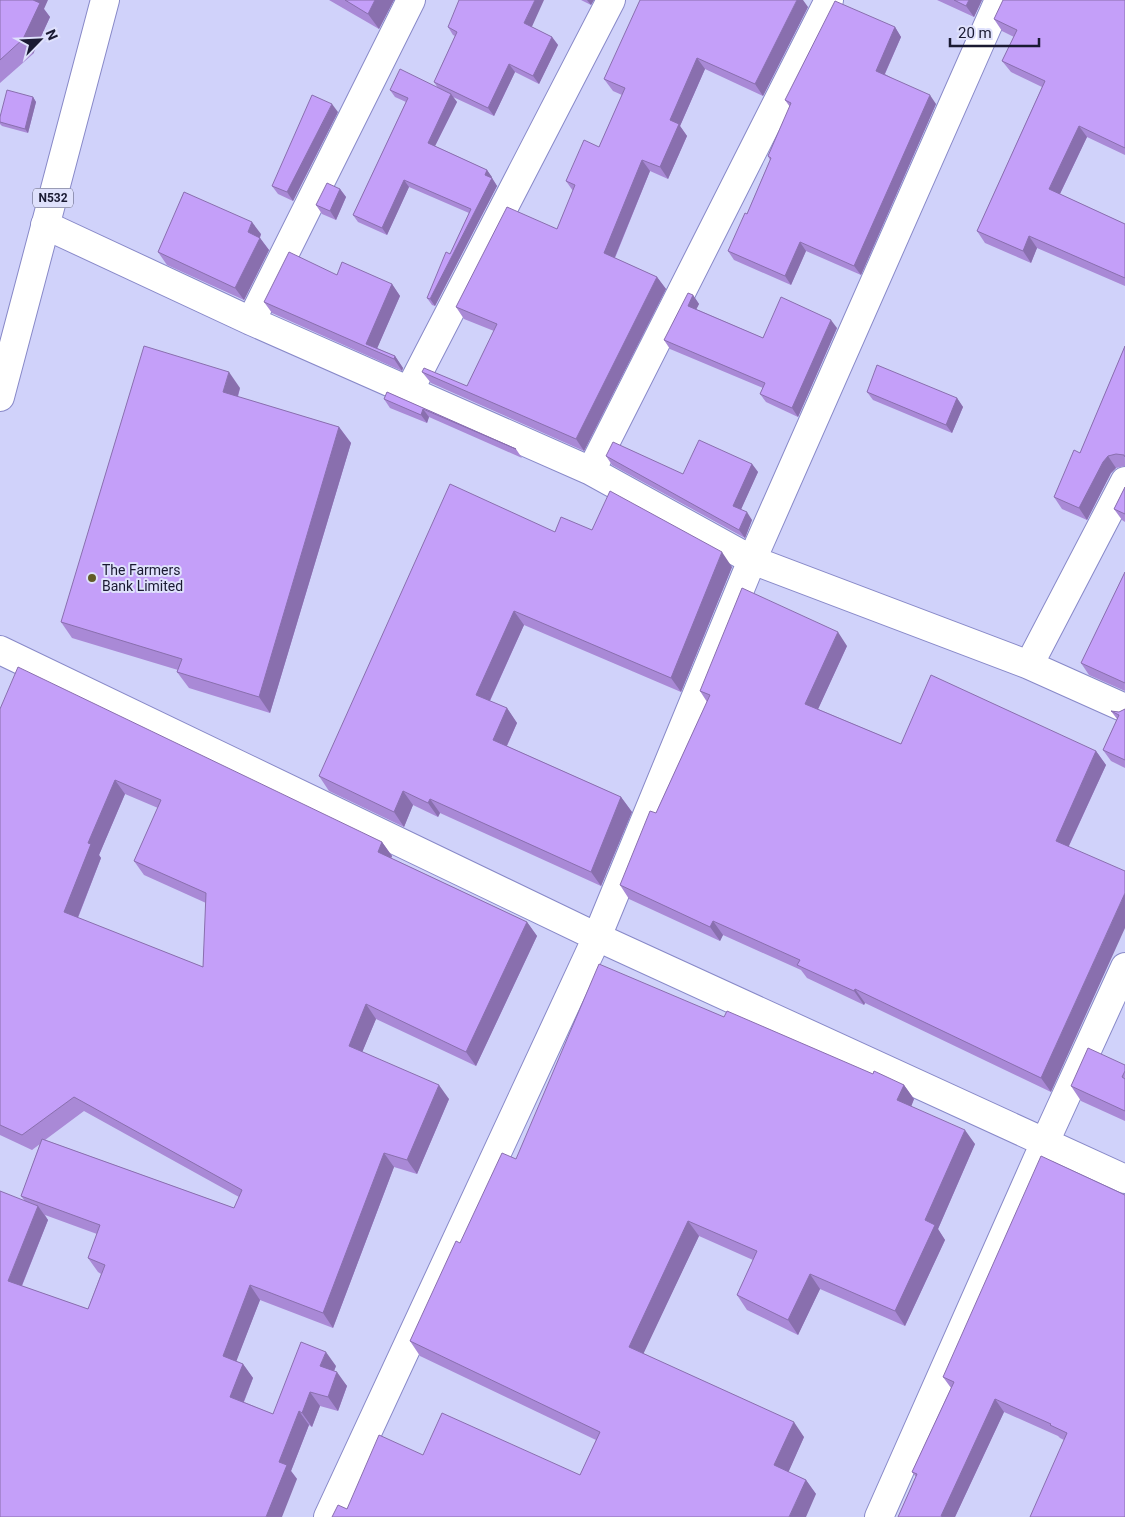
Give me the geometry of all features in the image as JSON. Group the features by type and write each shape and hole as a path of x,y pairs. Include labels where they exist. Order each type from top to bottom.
{"main road":[{"name":"N532","path":"0,397 105,0"},
{"path":"251,321 410,0"},
{"path":"409,391 612,0"},
{"path":"591,471 829,0"},
{"path":"328,1517 596,937 752,560 999,0"},
{"path":"45,226 251,321 591,471 752,560 1030,666 1125,708"},
{"path":"1030,666 1125,481"},
{"path":"0,650 596,937 1125,1179"},
{"path":"879,1517 1045,1142 1125,967"}],"building":[{"path":"0,0 33,0 40,3 23,39 0,60"},
{"path":"345,0 375,0 368,14"},
{"path":"459,0 535,0 524,23 552,37 533,76 509,64 488,108 434,82 457,32 448,27"},
{"path":"640,0 797,0 755,84 697,58 670,120 679,124 660,167 642,160 604,253 657,277 576,439 422,372 424,368 467,386 497,324 456,307 507,207 557,229 575,185 566,181 584,140 599,147 625,88 604,79"},
{"path":"954,0 969,0 966,6"},
{"path":"1003,0 1125,0 1125,148 1079,126 1049,189 1125,224 1125,278 1029,236 1023,251 977,231 1045,81 1002,61 1017,30 994,19"},
{"path":"835,1 895,27 876,71 930,95 854,266 800,242 785,276 728,251 745,213 747,214 771,158 768,156 791,103 785,100"},
{"path":"400,69 451,94 428,143 487,170 485,175 492,178 430,299 427,298 446,252 450,254 471,209 404,180 382,228 353,215 408,98 390,90"},
{"path":"7,90 33,97 25,129 0,122"},
{"path":"312,95 332,104 287,192 272,186"},
{"path":"327,183 340,189 330,211 316,205"},
{"path":"184,192 252,222 248,232 260,238 235,288 158,252"},
{"path":"289,252 337,275 342,262 392,284 366,344 395,356 394,359 264,302"},
{"path":"688,293 693,295 688,306 763,338 781,297 831,320 792,408 760,394 765,383 664,340"},
{"path":"144,346 229,372 223,392 339,427 259,697 177,672 182,659 61,622"},
{"path":"1125,346 1125,457 1124,455 1116,454 1108,456 1079,508 1054,497 1074,450 1080,453"},
{"path":"877,365 957,398 946,425 867,392"},
{"path":"387,392 516,449 423,409 421,415 384,399"},
{"path":"699,440 752,464 733,506 747,512 739,530 606,456 613,442 683,474"},
{"path":"450,484 555,532 561,517 592,530 610,491 722,552 671,678 514,611 476,695 507,708 493,740 621,797 591,872 430,799 428,803 403,791 394,812 319,776"},
{"path":"1125,487 1125,514 1114,509"},
{"path":"1125,572 1125,683 1081,663"},
{"path":"742,588 838,632 805,704 901,744 931,675 1096,751 1056,841 1125,871 1125,893 1041,1078 855,989 854,991 797,965 800,960 713,921 710,927 620,885 650,811 656,813 710,695 700,691"},
{"path":"18,667 382,842 378,852 527,922 466,1052 366,1004 349,1046 439,1085 407,1160 384,1153 323,1313 250,1285 223,1356 243,1364 230,1397 273,1414 301,1342 326,1352 320,1366 337,1372 328,1397 310,1392 302,1413 299,1411 279,1462 287,1465 266,1517 0,1517 0,1191 38,1206 8,1281 88,1309 105,1265 88,1258 100,1225 21,1196 42,1139 234,1208 242,1190 74,1097 22,1135 0,1125 0,709","holes":["115,780 161,800 134,861 206,893 203,967 64,912 91,844 88,843"]},
{"path":"1125,709 1125,760 1103,750 1119,715 1111,711 1119,712"},
{"path":"599,964 724,1017 727,1011 873,1074 874,1071 904,1085 897,1100 965,1130 925,1220 935,1225 895,1311 810,1274 788,1320 737,1295 757,1251 688,1221 629,1347 794,1422 774,1465 806,1480 789,1517 332,1517 338,1505 347,1509 379,1435 423,1455 442,1413 580,1475 600,1432 410,1341 456,1241 460,1243 502,1153 516,1159"},
{"path":"1088,1048 1125,1065 1122,1077 1125,1079 1125,1111 1071,1086"},
{"path":"1041,1156 1125,1195 1125,1517 1030,1517 1067,1433 995,1399 941,1516 944,1517 898,1517 917,1474 912,1472 954,1382 943,1377"}],"place":[{"name":"The Farmers Bank Limited","path":"92,578"}]}
